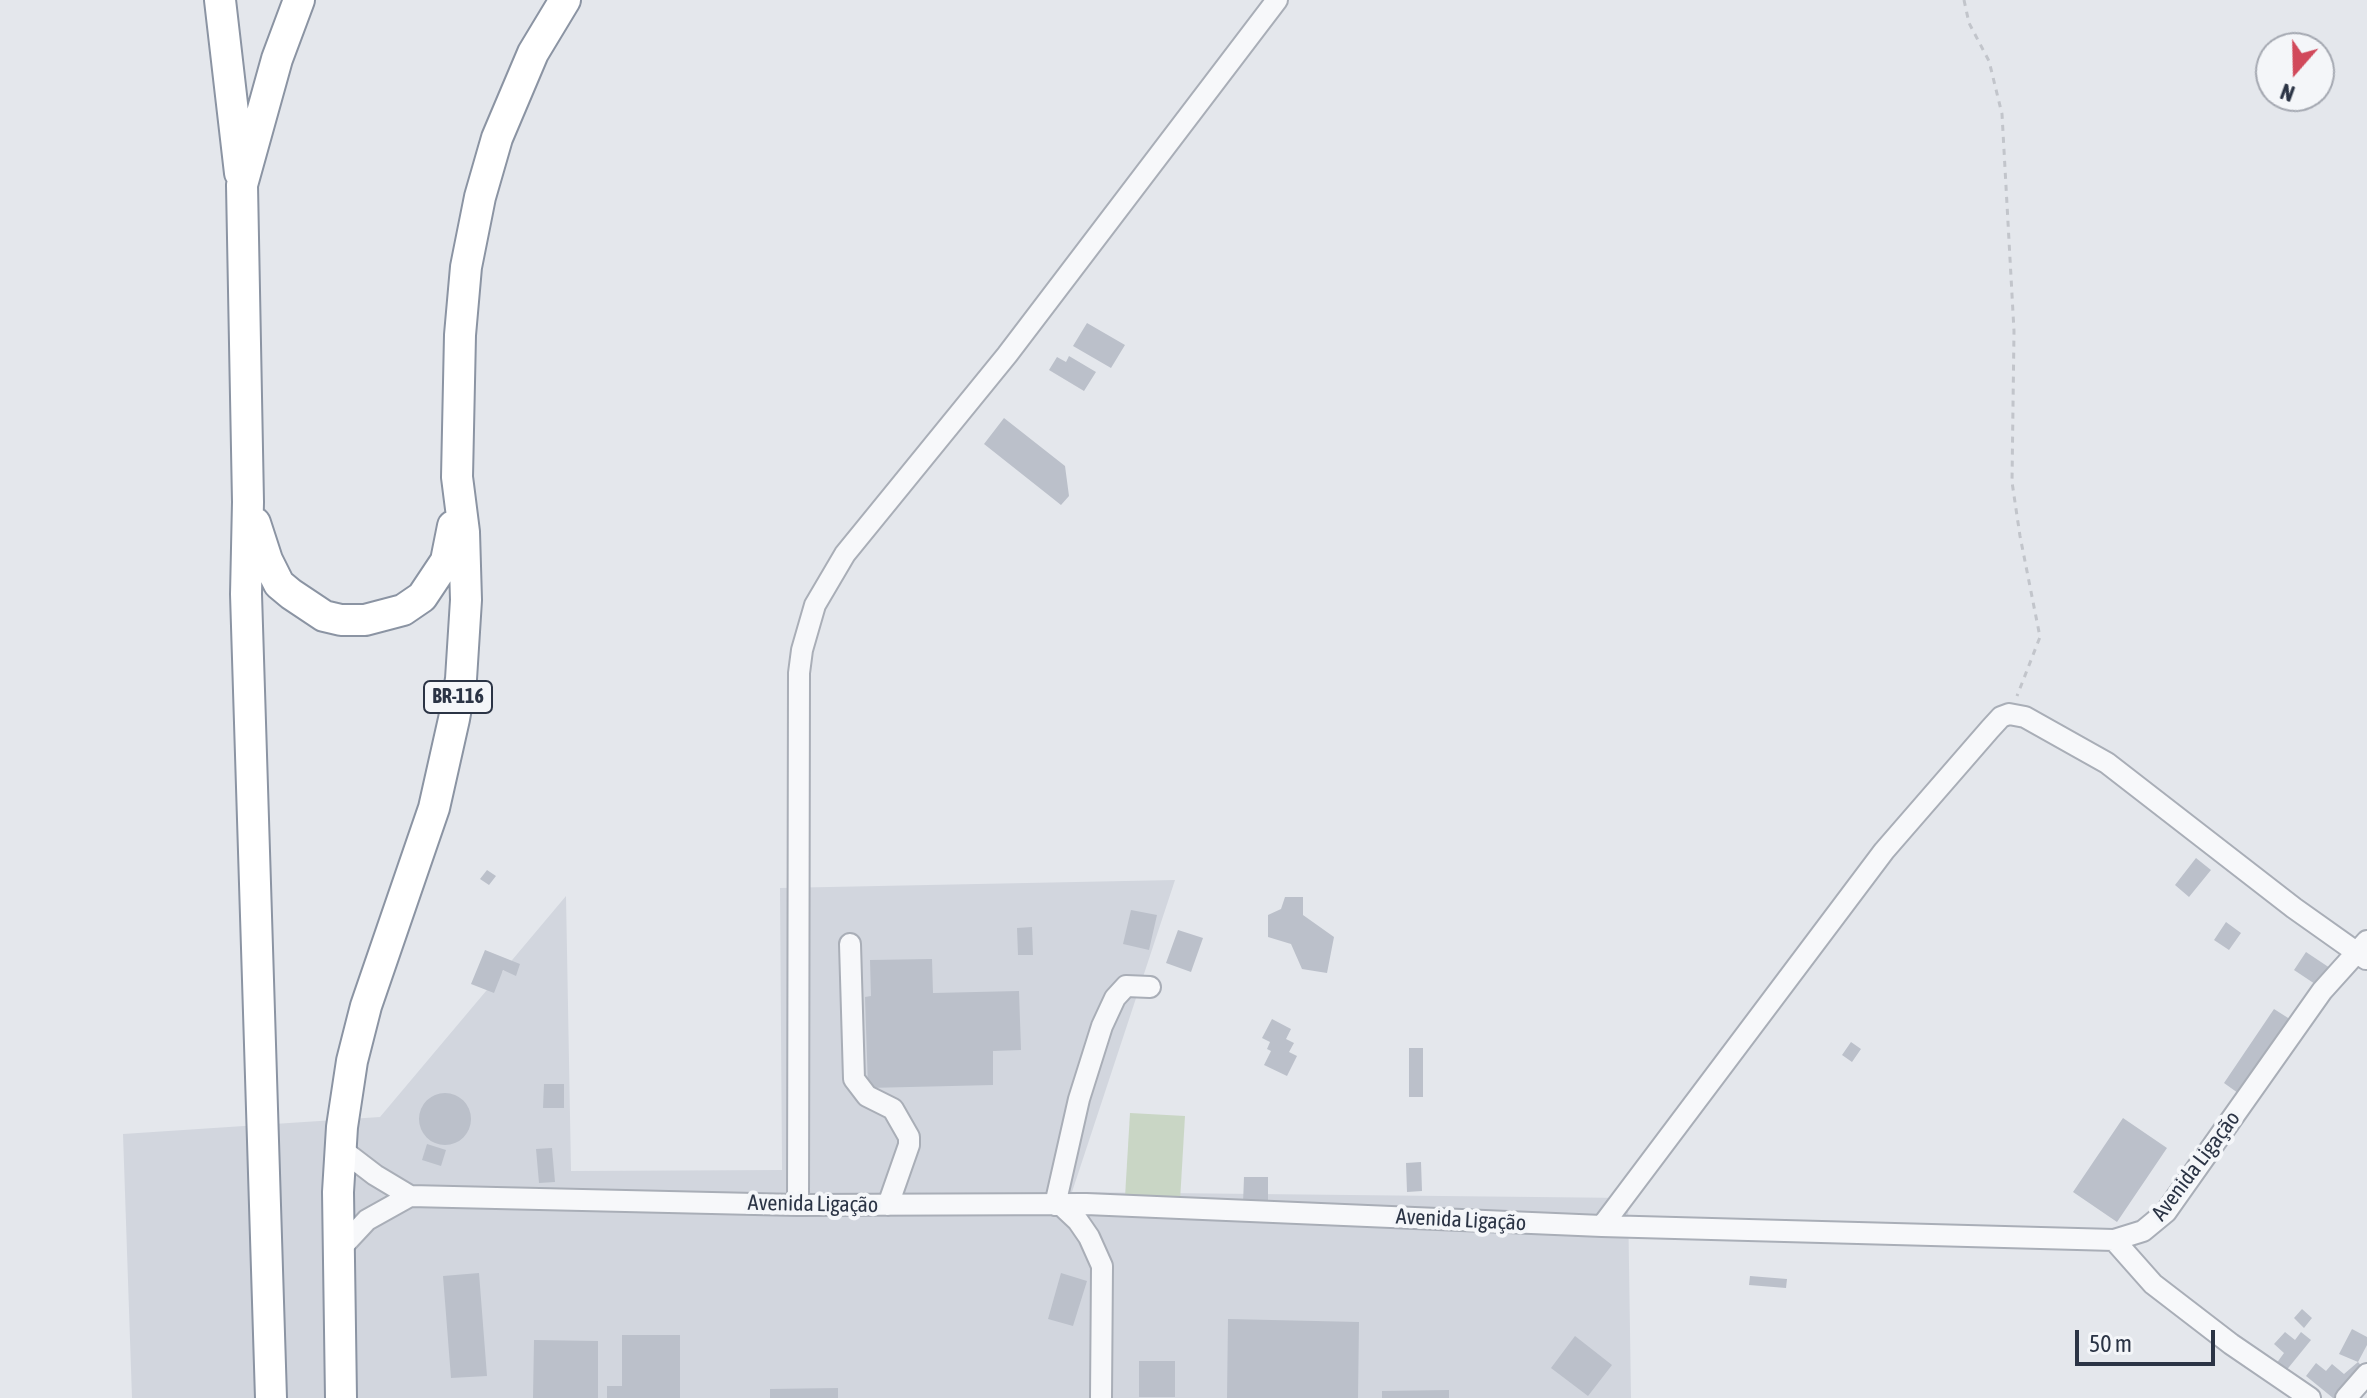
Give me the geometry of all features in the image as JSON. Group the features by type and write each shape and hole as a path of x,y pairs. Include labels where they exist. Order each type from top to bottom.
{"highway":[{"path":"220,0 242,185 248,502 246,594 271,1398"},
{"path":"242,185 277,59 299,0"},
{"name":"BR-116","path":"341,1398 341,1149 352,1061 366,1006 434,808 461,679 466,600 464,532 457,477 460,335 466,267 480,197 504,121 533,53 565,0"},
{"path":"248,502 267,560 279,584 324,616 365,620 403,610 422,597 434,582 446,561 452,534 457,477"}],"street":[{"path":"798,1205 799,684 802,650 815,605 845,554 1007,355 1277,0"},
{"path":"1602,1226 1884,851 1996,722 2009,714 2025,717 2107,763 2363,951"},
{"path":"850,944 854,1079 867,1096 893,1109 909,1137 888,1205"},
{"name":"Avenida Ligação","path":"341,1149 367,1170 410,1196 798,1205 1086,1204 1602,1226 2114,1240 2143,1231 2166,1212 2322,991 2363,951"},
{"path":"1101,1398 1102,1266 1078,1221 1058,1205 1079,1099 1102,1026 1115,998 1126,986 1150,987"},
{"path":"339,1250 367,1220 410,1196"},
{"path":"2114,1240 2153,1284 2231,1344 2310,1398"},
{"path":"2346,1398 2367,1374"}],"path":[{"path":"1964,0 1969,23 1989,61 2002,114 2014,331 2012,482 2040,637 2015,702 2025,717"}],"shaded area":[{"path":"1175,880 1072,1192 1628,1198 1631,1398 132,1398 123,1134 380,1117 566,896 571,1171 782,1170 780,888"}],"green space":[{"path":"1130,1113 1185,1116 1180,1201 1125,1197"}],"building":[{"path":"1087,323 1125,345 1111,368 1073,346"},
{"path":"1069,356 1096,372 1084,391 1049,370 1057,357 1066,362"},
{"path":"1004,418 1065,466 1069,496 1061,505 984,444"},
{"path":"2196,858 2211,870 2189,897 2175,885"},
{"path":"487,870 496,876 489,885 480,879"},
{"path":"1285,897 1303,897 1303,915 1334,937 1327,973 1302,969 1291,944 1268,937 1268,915 1281,909"},
{"path":"1131,910 1157,915 1149,950 1123,944"},
{"path":"2226,922 2241,933 2229,950 2214,940"},
{"path":"1032,927 1033,955 1018,955 1017,928"},
{"path":"1178,930 1203,938 1191,972 1166,963"},
{"path":"485,950 520,964 516,976 503,970 494,993 471,984"},
{"path":"2306,952 2333,970 2321,988 2294,970"},
{"path":"932,959 933,993 1019,991 1021,1050 993,1051 993,1085 868,1088 865,997 871,996 870,960"},
{"path":"2274,1009 2296,1023 2245,1098 2224,1083"},
{"path":"1272,1019 1291,1029 1286,1039 1294,1043 1289,1052 1297,1056 1287,1076 1264,1065 1271,1051 1267,1049 1270,1042 1262,1038"},
{"path":"1851,1042 1861,1049 1852,1062 1842,1055"},
{"path":"1409,1048 1423,1048 1423,1097 1409,1097"},
{"path":"544,1084 564,1084 564,1108 543,1108"},
{"path":"445,1093 464,1100 471,1119 464,1138 445,1145 426,1138 419,1119 426,1100"},
{"path":"2123,1118 2167,1148 2117,1222 2073,1192"},
{"path":"427,1144 446,1150 441,1166 422,1160"},
{"path":"552,1148 555,1182 539,1183 536,1149"},
{"path":"1421,1162 1422,1191 1407,1192 1406,1163"},
{"path":"1244,1177 1268,1177 1268,1205 1243,1204"},
{"path":"479,1273 487,1376 451,1378 443,1276"},
{"path":"1061,1273 1087,1281 1073,1326 1048,1319"},
{"path":"1750,1276 1787,1279 1786,1288 1749,1285"},
{"path":"2302,1309 2312,1318 2304,1328 2294,1318"},
{"path":"1228,1319 1359,1322 1358,1398 1227,1398"},
{"path":"2352,1329 2367,1337 2367,1345 2358,1362 2339,1354"},
{"path":"2285,1332 2295,1340 2301,1332 2311,1340 2285,1372 2276,1364 2284,1353 2274,1344"},
{"path":"622,1335 680,1335 680,1398 607,1398 607,1386 622,1386"},
{"path":"1575,1336 1612,1365 1588,1396 1551,1368"},
{"path":"534,1340 598,1341 598,1398 533,1398"},
{"path":"1139,1361 1175,1361 1175,1397 1139,1397"},
{"path":"2358,1362 2365,1370 2337,1398 2306,1376 2316,1363 2326,1371 2332,1364 2344,1374"},
{"path":"838,1388 838,1398 770,1398 770,1389"},
{"path":"1449,1390 1449,1398 1382,1398 1382,1391"}]}
